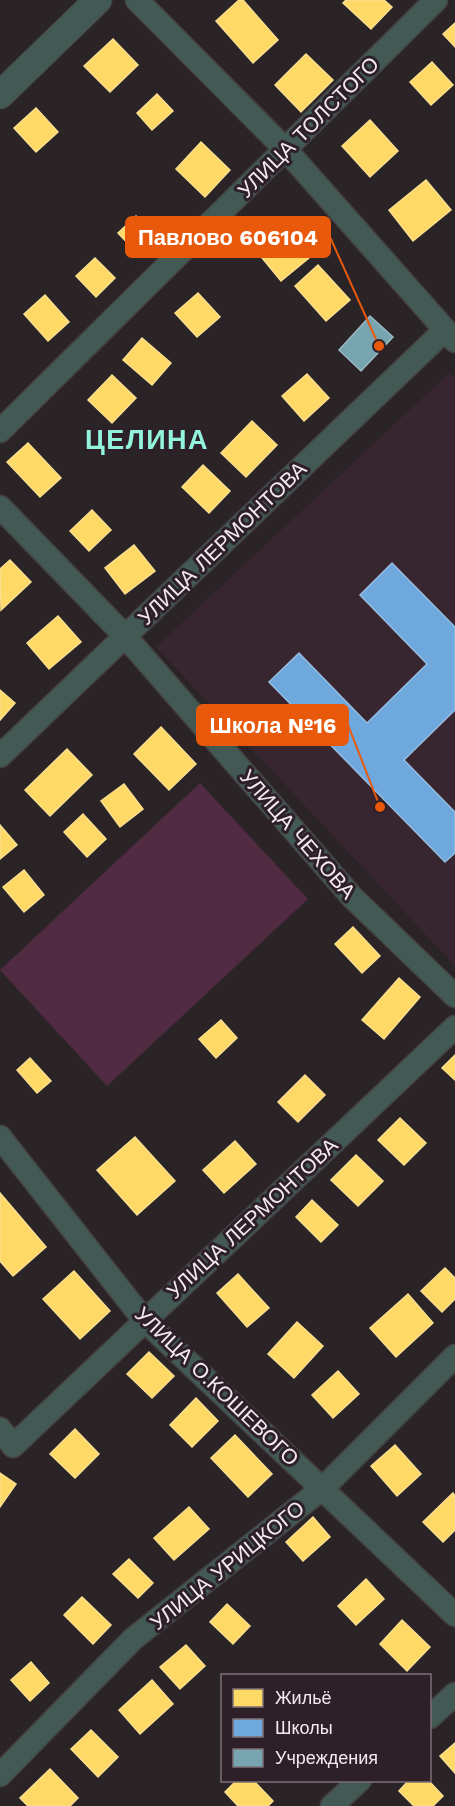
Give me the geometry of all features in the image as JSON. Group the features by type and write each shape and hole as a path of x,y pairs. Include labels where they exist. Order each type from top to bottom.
{"street":[{"path":"0,95 98,0"},
{"path":"137,0 286,150 450,336"},
{"name":"УЛИЦА ТОЛСТОГО","path":"0,431 436,0"},
{"name":"УЛИЦА ЛЕРМОНТОВА","path":"0,756 125,636 450,336"},
{"name":"УЛИЦА ЧЕХОВА","path":"0,507 125,636 352,897 455,996"},
{"name":"УЛИЦА ЛЕРМОНТОВА","path":"0,1429 14,1446 144,1320 455,1027"},
{"name":"УЛИЦА О.КОШЕВОГО","path":"0,1137 144,1320 455,1615"},
{"name":"УЛИЦА УРИЦКОГО","path":"0,1775 133,1640 323,1488 455,1356"},
{"path":"431,1715 455,1694"},
{"path":"332,1806 358,1782"}],"shaded area":[{"path":"449,373 455,379 455,966 156,647"},
{"path":"200,783 308,899 107,1086 0,970"}],"building: Жильё":[{"path":"239,0 243,0 278,40 253,63 216,21"},
{"path":"346,0 384,0 392,7 371,29 343,3"},
{"path":"455,23 455,47 443,34"},
{"path":"113,39 138,65 110,92 84,66"},
{"path":"306,54 333,80 301,112 275,85"},
{"path":"432,62 453,85 431,105 410,82"},
{"path":"157,94 173,111 152,130 137,113"},
{"path":"36,108 58,132 36,152 14,128"},
{"path":"370,120 398,151 370,177 342,146"},
{"path":"201,142 230,170 205,197 176,169"},
{"path":"426,180 451,210 413,241 389,210"},
{"path":"136,216 155,236 137,253 118,233"},
{"path":"277,219 309,258 281,281 249,242"},
{"path":"95,258 115,278 96,297 76,276"},
{"path":"318,265 350,300 326,321 295,286"},
{"path":"198,293 220,317 197,337 175,313"},
{"path":"45,295 69,322 48,341 24,314"},
{"path":"142,338 171,363 152,385 123,360"},
{"path":"307,374 329,398 304,421 282,396"},
{"path":"112,375 136,398 112,423 88,400"},
{"path":"252,421 277,445 246,477 221,453"},
{"path":"28,443 61,478 40,497 7,462"},
{"path":"203,465 230,491 209,513 182,487"},
{"path":"92,510 111,530 89,551 70,531"},
{"path":"134,545 155,571 125,594 105,568"},
{"path":"10,560 31,582 1,610 0,569"},
{"path":"58,616 81,642 49,669 27,643"},
{"path":"0,690 15,703 0,720"},
{"path":"161,727 196,764 169,790 134,754"},
{"path":"67,749 92,775 50,816 25,790"},
{"path":"124,784 143,809 120,827 101,801"},
{"path":"83,814 106,839 87,857 64,832"},
{"path":"0,825 17,845 0,859"},
{"path":"24,870 44,895 24,912 3,887"},
{"path":"353,927 380,956 362,973 335,944"},
{"path":"399,978 420,997 384,1039 362,1020"},
{"path":"221,1020 237,1038 216,1058 199,1039"},
{"path":"455,1055 455,1080 442,1068"},
{"path":"30,1058 51,1081 37,1093 17,1070"},
{"path":"305,1075 325,1095 298,1122 278,1102"},
{"path":"400,1118 426,1143 404,1165 378,1140"},
{"path":"135,1137 175,1181 137,1215 97,1170"},
{"path":"235,1141 256,1164 224,1193 203,1170"},
{"path":"356,1155 383,1181 358,1206 331,1180"},
{"path":"0,1193 46,1247 13,1276 0,1261"},
{"path":"312,1200 338,1225 321,1242 296,1217"},
{"path":"445,1268 455,1278 455,1299 442,1312 421,1291"},
{"path":"74,1271 110,1311 80,1339 43,1299"},
{"path":"238,1274 269,1308 247,1327 217,1293"},
{"path":"408,1294 433,1323 396,1357 370,1328"},
{"path":"297,1322 323,1346 294,1378 268,1354"},
{"path":"149,1352 174,1376 152,1398 127,1374"},
{"path":"338,1371 359,1394 333,1418 312,1395"},
{"path":"196,1398 218,1421 192,1447 170,1425"},
{"path":"75,1429 99,1454 75,1478 50,1454"},
{"path":"235,1435 272,1474 248,1497 211,1458"},
{"path":"395,1445 421,1474 397,1496 371,1466"},
{"path":"0,1473 16,1484 0,1507"},
{"path":"453,1493 455,1496 455,1530 443,1542 423,1522"},
{"path":"189,1507 209,1529 174,1560 154,1538"},
{"path":"313,1517 330,1537 303,1561 286,1542"},
{"path":"129,1559 153,1583 138,1598 113,1574"},
{"path":"366,1579 384,1599 356,1625 338,1606"},
{"path":"82,1597 111,1625 93,1644 64,1615"},
{"path":"227,1604 250,1626 233,1644 210,1622"},
{"path":"402,1620 430,1647 407,1671 380,1644"},
{"path":"186,1645 205,1666 180,1689 160,1667"},
{"path":"31,1662 49,1683 30,1701 11,1680"},
{"path":"152,1680 173,1704 140,1734 119,1710"},
{"path":"91,1730 118,1757 98,1777 71,1749"},
{"path":"455,1743 455,1773 440,1756"},
{"path":"50,1769 78,1798 70,1806 28,1806 20,1798"},
{"path":"235,1782 255,1782 273,1801 268,1806 238,1806 225,1792"},
{"path":"407,1782 430,1782 443,1796 433,1806 414,1806 399,1791"}],"building: Школы":[{"path":"392,563 455,627 455,710 404,760 455,812 455,853 445,862 269,682 299,653 367,723 427,664 360,595"}],"building: Учреждения":[{"path":"370,316 393,337 361,371 339,350"}],"place":[{"name":"Павлово 606104","path":"379,346"},
{"name":"Школа №16","path":"380,807"}],"district":[{"name":"ЦЕЛИНА","path":"147,440"}]}
